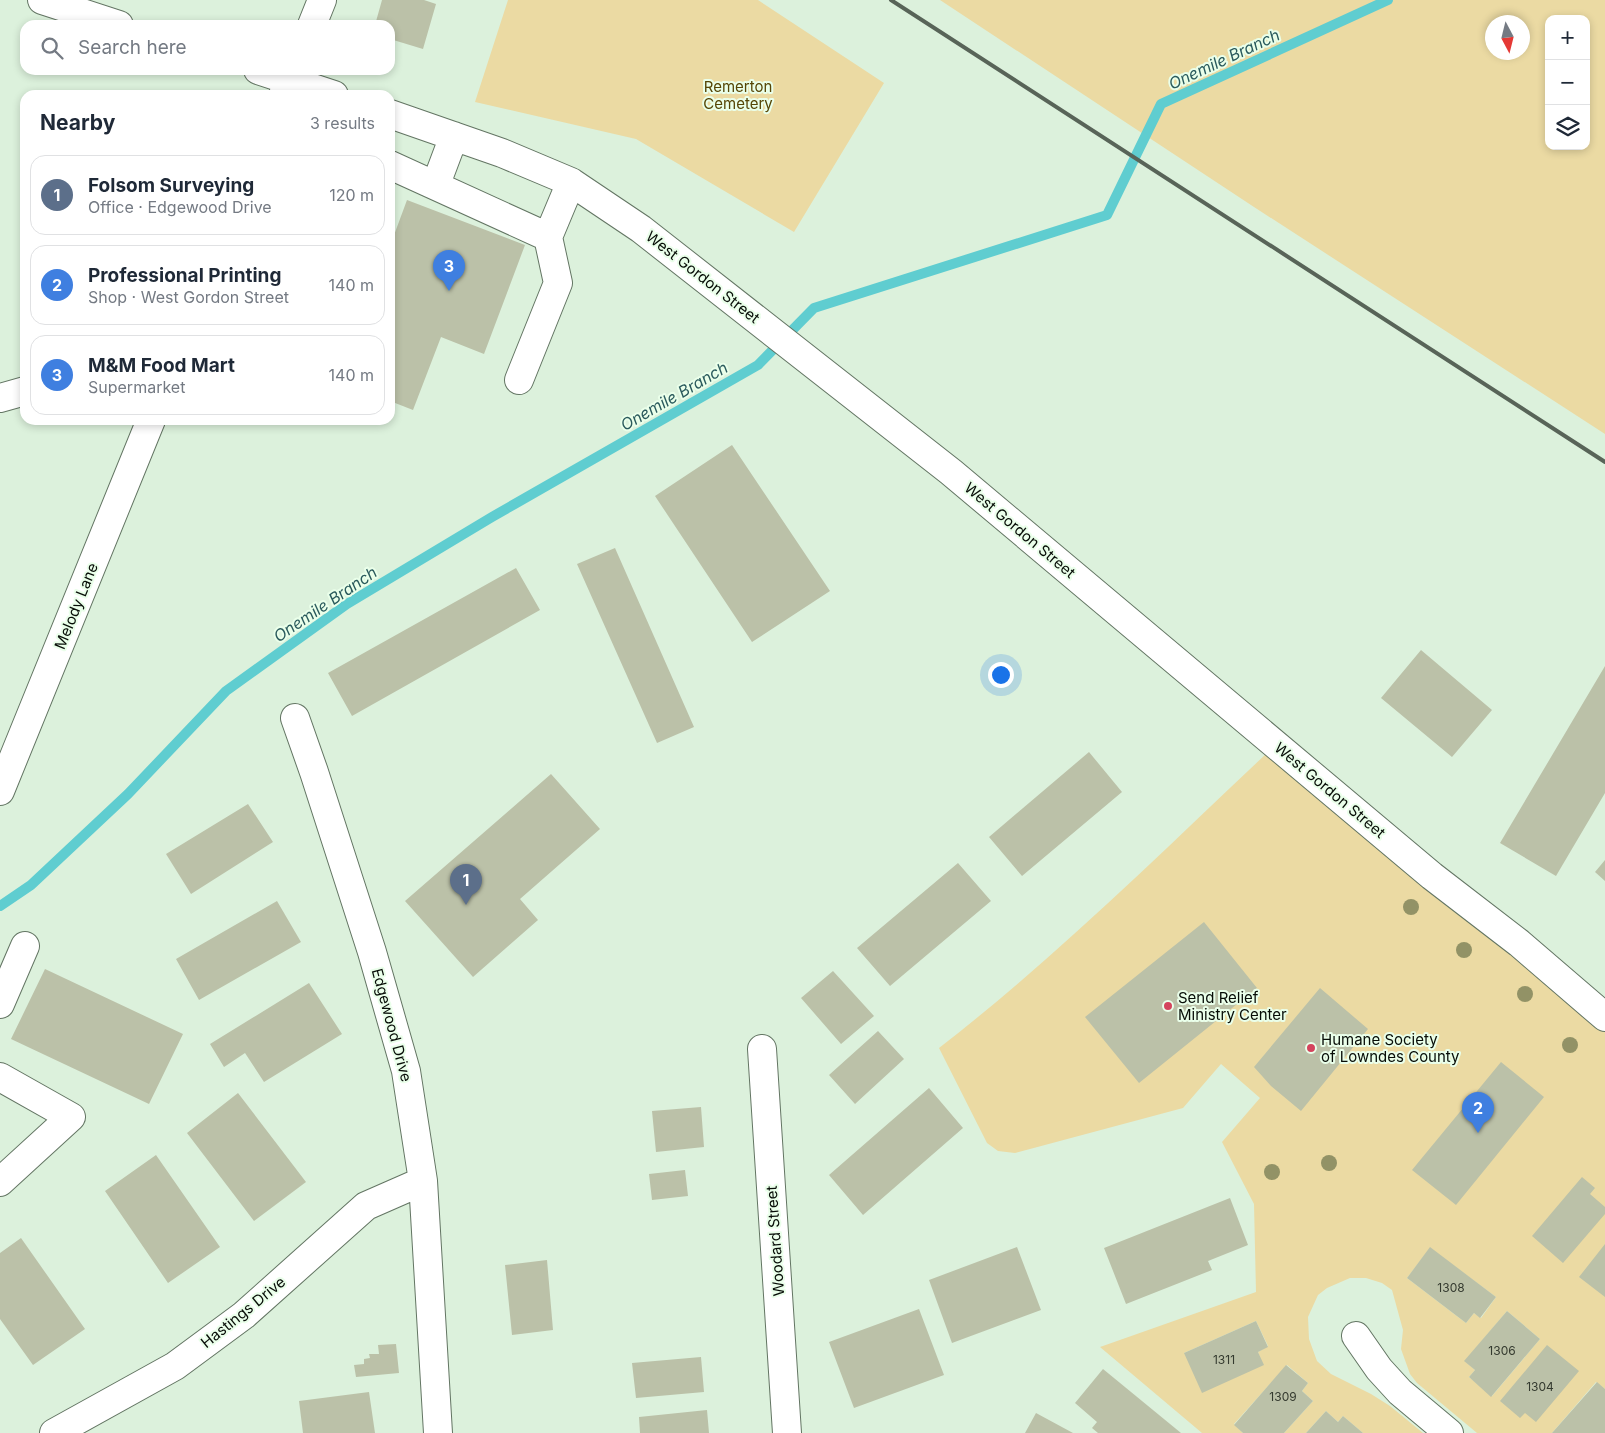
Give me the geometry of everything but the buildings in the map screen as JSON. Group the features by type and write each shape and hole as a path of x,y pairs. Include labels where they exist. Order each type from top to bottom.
{"street":[{"path":"42,0 104,20"},
{"path":"314,20 322,0"},
{"path":"270,75 316,90"},
{"name":"West Gordon Street","path":"395,116 454,136 572,182 641,230 936,459 1432,876 1519,943 1605,1017"},
{"path":"436,184 454,136"},
{"path":"395,167 436,184 548,237"},
{"path":"519,380 558,282 548,237 572,182"},
{"path":"0,398 20,392"},
{"name":"Melody Lane","path":"0,792 149,425"},
{"name":"Edgewood Drive","path":"295,718 366,933 406,1071 423,1182 438,1433"},
{"path":"0,1004 25,946"},
{"name":"Woodard Street","path":"762,1049 787,1433"},
{"path":"0,1077 71,1117 0,1182"},
{"name":"Hastings Drive","path":"54,1433 175,1366 244,1315 366,1206 423,1182"},
{"path":"1356,1336 1379,1369 1400,1392 1450,1433"}],"green space":[{"name":"Remerton Cemetery","path":"508,0 758,0 884,83 794,232 636,139 475,102"},
{"path":"940,0 1605,0 1605,434 1254,207"},
{"path":"1267,753 1605,1032 1605,1389 1596,1382 1552,1433 1477,1433 1417,1383 1410,1374 1401,1349 1403,1330 1392,1290 1382,1283 1366,1278 1350,1278 1327,1288 1318,1295 1308,1317 1309,1339 1317,1361 1331,1374 1390,1406 1423,1433 1363,1433 1343,1416 1338,1422 1326,1411 1306,1433 1284,1433 1313,1401 1302,1391 1308,1383 1287,1365 1234,1424 1243,1433 1202,1433 1100,1347 1256,1292 1254,1204 1222,1142 1260,1098 1221,1064 1183,1108 1015,1153 998,1151 987,1143 939,1048 982,1014 1065,942","holes":["1430,1248 1496,1297 1481,1318 1474,1313 1466,1323 1407,1278","1507,1311 1540,1339 1492,1396 1469,1377 1475,1370 1465,1361","1256,1321 1268,1346 1258,1352 1263,1365 1184,1353"]}],"waterway":[{"name":"Onemile Branch","path":"0,906 31,885 128,794 226,691 347,604 492,517 758,365 814,308 1107,215 1161,104 1388,0"}],"railway":[{"path":"891,0 1605,462"}],"place":[{"name":"M&M Food Mart","path":"449,291"},
{"name":"Folsom Surveying","path":"466,905"},
{"name":"Send Relief Ministry Center","path":"1168,1006"},
{"name":"Humane Society of Lowndes County","path":"1311,1048"},
{"name":"Professional Printing","path":"1478,1133"}]}
